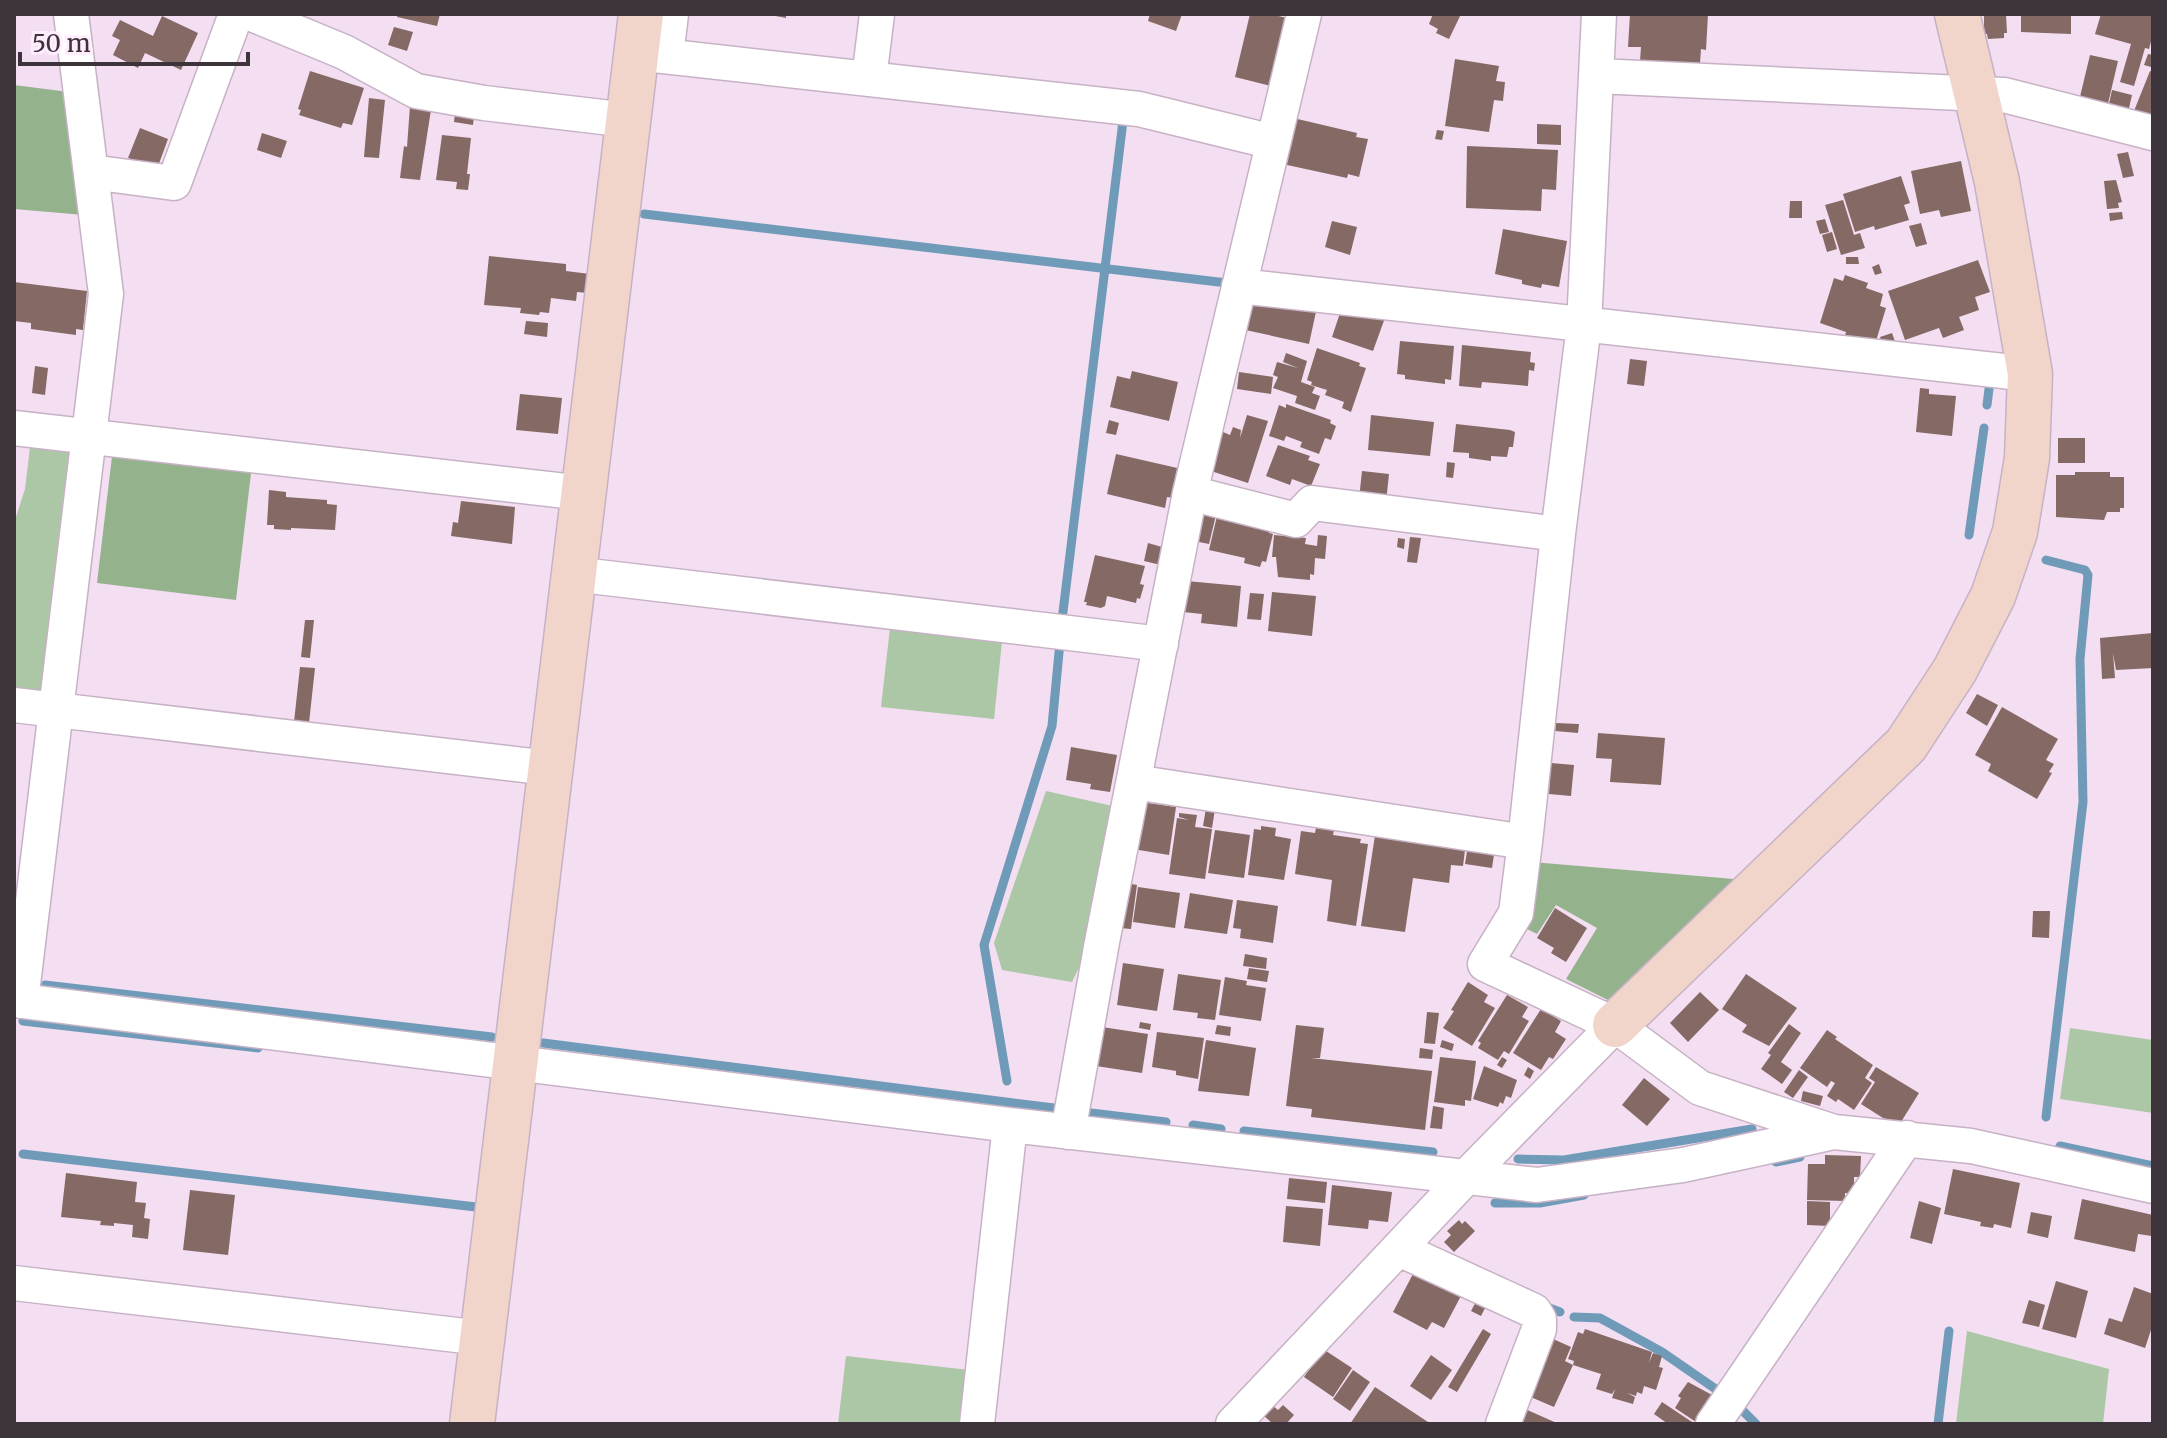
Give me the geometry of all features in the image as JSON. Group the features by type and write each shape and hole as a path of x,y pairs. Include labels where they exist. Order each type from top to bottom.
{"street":[{"path":"71,14 106,294 17,1001 1010,1125 1537,1185 1683,1165 1834,1132"},
{"path":"91,172 174,183 236,14"},
{"path":"252,14 344,52 416,91 484,103 628,120"},
{"path":"472,1424 628,120 647,41 671,14"},
{"path":"869,79 877,14"},
{"path":"1068,1132 1190,493 1304,14"},
{"path":"1599,14 1584,325 1525,842 1516,913 1485,964 1615,1025 1700,1088 1834,1132 1971,1146 2153,1186"},
{"path":"1233,1424 1466,1177 1615,1025 1906,745 1955,670 1993,596 2015,532 2027,458 2030,374 1997,182 1957,14"},
{"path":"647,41 869,79 1139,109 1273,142"},
{"path":"1597,76 2004,95 2153,133"},
{"path":"1239,286 2030,374"},
{"path":"14,428 583,493"},
{"path":"1190,493 1296,520 1312,503 1558,534"},
{"path":"573,574 1161,644"},
{"path":"14,705 549,768"},
{"path":"1134,782 1525,842"},
{"path":"977,1424 1010,1125"},
{"path":"1713,1424 1907,1138"},
{"path":"1399,1249 1534,1311 1539,1319 1539,1329 1503,1424"},
{"path":"14,1283 482,1338"}],"green space":[{"path":"14,85 69,92 84,215 14,209"},
{"path":"31,439 76,444 47,700 14,696 14,523 25,489"},
{"path":"113,448 252,465 236,600 97,583"},
{"path":"891,619 1003,632 994,719 881,707"},
{"path":"1046,791 1117,807 1088,949 1072,982 1002,970 994,943"},
{"path":"1532,862 1734,879 1610,1001 1566,979 1597,928 1556,905 1537,934 1523,927"},
{"path":"2070,1028 2153,1040 2153,1113 2060,1099"},
{"path":"1967,1331 2109,1369 2103,1424 1956,1424"},
{"path":"846,1356 969,1370 963,1424 838,1424"}],"building":[{"path":"398,14 440,14 437,26 397,17"},
{"path":"765,14 786,14 786,18"},
{"path":"1150,14 1182,14 1176,31 1148,21"},
{"path":"1250,14 1287,18 1271,86 1235,77"},
{"path":"1433,14 1461,14 1449,39 1436,33 1438,29 1429,24"},
{"path":"1630,14 1708,14 1706,50 1701,49 1700,64 1640,61 1641,47 1628,47"},
{"path":"1984,14 2006,14 2007,33 2004,33 2004,38 1988,39 1984,34"},
{"path":"2021,14 2071,14 2071,34 2021,32"},
{"path":"2101,14 2153,14 2153,34 2149,49 2145,48 2134,86 2120,82 2131,44 2095,34"},
{"path":"162,16 198,33 181,70 145,53 138,68 113,55 120,40 112,36 120,20 153,36"},
{"path":"394,27 413,32 407,51 388,45"},
{"path":"2148,54 2153,55 2151,67 2144,65"},
{"path":"2090,55 2118,61 2106,112 2078,105"},
{"path":"1455,59 1499,66 1496,81 1505,82 1503,101 1494,100 1489,132 1445,126"},
{"path":"310,71 364,88 352,125 343,123 341,128 299,115 301,110 298,109"},
{"path":"2150,71 2153,72 2153,118 2134,111"},
{"path":"2112,90 2132,95 2127,117 2107,113"},
{"path":"369,98 385,100 379,158 364,157"},
{"path":"410,106 431,110 420,180 400,178 404,146 407,147"},
{"path":"455,113 474,115 473,125 454,122"},
{"path":"1289,117 1357,133 1356,137 1368,139 1359,177 1348,174 1347,178 1278,163"},
{"path":"1537,124 1561,125 1561,145 1537,144"},
{"path":"140,128 168,139 157,169 128,158"},
{"path":"1437,130 1444,131 1442,140 1435,139"},
{"path":"262,133 287,141 281,158 257,150"},
{"path":"442,135 471,138 468,190 456,189 457,182 436,180"},
{"path":"1467,146 1558,150 1556,190 1542,189 1541,211 1466,208"},
{"path":"2128,152 2134,176 2123,178 2117,154"},
{"path":"1961,161 1971,211 1941,217 1939,210 1920,214 1911,171"},
{"path":"1901,176 1910,203 1904,205 1909,220 1855,232 1843,194"},
{"path":"2116,180 2122,202 2118,203 2119,208 2107,209 2104,181"},
{"path":"1843,200 1854,235 1860,233 1865,248 1841,255 1825,205"},
{"path":"1790,201 1802,201 1802,218 1789,218"},
{"path":"2122,212 2123,219 2110,221 2109,213"},
{"path":"1825,219 1829,232 1820,234 1816,221"},
{"path":"1332,221 1357,227 1350,255 1325,247"},
{"path":"1921,223 1927,244 1916,247 1909,226"},
{"path":"1503,229 1567,241 1559,287 1542,284 1541,288 1495,274"},
{"path":"1832,232 1837,249 1827,252 1822,235"},
{"path":"489,256 566,264 566,271 590,274 588,293 577,292 576,301 551,298 549,313 540,312 539,315 520,313 521,308 484,305"},
{"path":"1846,257 1858,257 1859,264 1846,264"},
{"path":"1978,260 1990,292 1975,297 1979,310 1959,317 1964,330 1943,338 1939,328 1905,340 1888,291"},
{"path":"1879,264 1882,273 1875,275 1872,267"},
{"path":"1845,275 1868,283 1866,288 1883,294 1880,306 1886,308 1876,341 1865,337 1863,342 1820,323 1834,278 1843,281"},
{"path":"14,282 87,291 83,330 76,329 76,335 31,329 31,323 14,321"},
{"path":"1249,292 1317,307 1309,344 1241,329"},
{"path":"1344,301 1386,315 1373,351 1332,337"},
{"path":"526,321 548,323 547,337 524,334"},
{"path":"1892,333 1898,350 1884,350 1880,337"},
{"path":"1400,341 1454,346 1451,380 1445,379 1445,384 1405,379 1405,375 1397,374"},
{"path":"1462,345 1531,352 1530,362 1535,363 1534,371 1529,370 1528,386 1482,382 1481,388 1459,386"},
{"path":"1317,348 1366,368 1351,412 1342,408 1344,402 1325,395 1327,390 1311,385 1312,382 1307,380"},
{"path":"1286,353 1307,361 1301,382 1315,387 1312,393 1320,396 1315,410 1295,403 1297,396 1273,388 1278,377 1273,375 1277,362 1298,368 1283,362"},
{"path":"1630,359 1647,361 1644,386 1627,384"},
{"path":"35,366 48,368 45,395 32,393"},
{"path":"1132,371 1178,382 1169,421 1110,407 1117,376 1130,379"},
{"path":"1239,372 1273,377 1271,394 1237,389"},
{"path":"1920,388 1929,389 1929,394 1956,396 1952,436 1916,432"},
{"path":"520,394 562,398 558,434 516,430"},
{"path":"1286,404 1331,420 1330,423 1336,426 1331,440 1325,438 1319,454 1300,447 1302,442 1286,436 1284,441 1269,436 1279,405 1286,408"},
{"path":"1247,415 1268,421 1248,483 1211,471 1223,432 1230,435 1233,427 1241,430 1240,438"},
{"path":"1371,415 1434,422 1430,456 1368,450"},
{"path":"1109,420 1119,423 1116,435 1106,433"},
{"path":"1456,424 1515,432 1513,447 1509,447 1507,457 1491,456 1491,461 1469,458 1469,453 1453,452"},
{"path":"2058,438 2085,438 2085,463 2058,463"},
{"path":"1278,445 1310,456 1308,460 1320,464 1311,486 1292,479 1290,485 1266,476"},
{"path":"1116,454 1186,470 1179,499 1167,497 1165,508 1107,494"},
{"path":"1447,462 1455,463 1453,478 1446,477"},
{"path":"1362,471 1389,474 1386,502 1359,499"},
{"path":"2075,472 2110,472 2110,477 2124,477 2124,508 2120,508 2120,512 2107,512 2104,520 2056,517 2056,475 2075,475"},
{"path":"269,490 286,492 286,497 327,500 327,504 337,505 335,530 274,529 274,525 267,525"},
{"path":"461,501 515,507 512,544 451,536 453,522 458,523"},
{"path":"1203,508 1217,511 1209,544 1194,541"},
{"path":"1217,516 1270,528 1269,533 1273,534 1266,562 1262,561 1260,567 1244,563 1245,558 1209,550"},
{"path":"1274,535 1306,538 1305,544 1317,546 1318,535 1327,536 1325,559 1315,558 1314,575 1310,574 1310,580 1278,577 1276,557 1272,557"},
{"path":"1410,537 1421,538 1417,563 1407,562"},
{"path":"1398,538 1405,539 1404,549 1397,547"},
{"path":"1148,543 1169,549 1165,566 1144,561"},
{"path":"1095,555 1145,566 1140,584 1144,585 1136,603 1107,596 1105,606 1101,608 1086,605 1087,602 1084,602"},
{"path":"1186,581 1241,586 1237,627 1201,623 1202,614 1183,612"},
{"path":"1272,592 1316,596 1312,636 1268,631"},
{"path":"1250,593 1264,594 1261,620 1247,619"},
{"path":"305,620 314,620 310,658 301,657"},
{"path":"2153,633 2153,668 2116,670 2113,653 2115,678 2102,679 2100,638"},
{"path":"300,667 315,668 309,723 294,722"},
{"path":"1977,694 1998,705 1987,726 1966,713"},
{"path":"2002,707 2058,739 2046,760 2054,764 2049,772 2052,773 2037,799 1988,771 1991,764 1975,755"},
{"path":"1556,723 1579,724 1578,733 1555,731"},
{"path":"1598,733 1665,738 1661,785 1610,782 1612,759 1596,758"},
{"path":"1071,747 1117,755 1110,792 1090,789 1091,784 1066,780"},
{"path":"1551,763 1574,765 1571,796 1549,794"},
{"path":"1140,802 1176,807 1169,855 1133,849"},
{"path":"1207,802 1216,803 1212,828 1203,826"},
{"path":"1179,813 1197,815 1195,827 1212,829 1205,879 1169,874 1177,818 1189,820 1179,817"},
{"path":"1261,826 1276,828 1275,836 1291,839 1284,880 1248,875 1254,829 1261,830"},
{"path":"1316,828 1334,830 1333,835 1361,839 1360,843 1368,844 1356,926 1327,921 1332,880 1295,874 1301,831 1315,833"},
{"path":"1376,829 1466,842 1463,866 1451,865 1449,883 1413,878 1405,932 1361,926"},
{"path":"1215,830 1250,835 1244,878 1208,873"},
{"path":"1468,845 1495,848 1492,868 1465,864"},
{"path":"1126,883 1137,885 1131,929 1120,928"},
{"path":"1138,887 1180,893 1175,928 1133,922"},
{"path":"1190,893 1233,900 1227,934 1184,928"},
{"path":"1237,900 1278,906 1273,943 1240,938 1241,929 1233,928"},
{"path":"1555,908 1587,928 1566,962 1551,953 1554,948 1537,938"},
{"path":"2033,911 2050,911 2049,938 2032,937"},
{"path":"1245,954 1267,958 1266,969 1243,966"},
{"path":"1123,963 1164,969 1157,1011 1117,1005"},
{"path":"1249,968 1269,971 1267,982 1247,979"},
{"path":"1178,974 1221,980 1215,1020 1197,1018 1198,1013 1173,1010"},
{"path":"1746,974 1797,1008 1769,1046 1742,1032 1747,1025 1722,1009"},
{"path":"1225,977 1266,988 1261,1021 1219,1015"},
{"path":"1468,982 1488,995 1484,1002 1495,1008 1472,1046 1443,1028"},
{"path":"1700,992 1719,1010 1688,1042 1670,1023"},
{"path":"1507,995 1528,1007 1522,1017 1529,1021 1509,1054 1504,1051 1498,1060 1478,1048 1481,1043 1478,1041"},
{"path":"1541,1009 1561,1021 1555,1032 1566,1039 1553,1059 1549,1057 1541,1070 1513,1053"},
{"path":"1427,1012 1439,1013 1435,1044 1424,1043"},
{"path":"1140,1022 1151,1024 1150,1030 1139,1028"},
{"path":"1789,1024 1801,1033 1781,1062 1792,1070 1782,1084 1761,1069 1771,1055 1768,1053"},
{"path":"1217,1025 1231,1027 1230,1036 1215,1034"},
{"path":"1296,1025 1324,1028 1320,1058 1311,1058 1432,1071 1425,1130 1311,1117 1312,1109 1286,1106"},
{"path":"1102,1027 1148,1034 1142,1073 1096,1066"},
{"path":"1827,1030 1873,1065 1865,1078 1872,1083 1854,1110 1838,1099 1836,1102 1827,1096 1835,1083 1831,1081 1827,1087 1800,1068"},
{"path":"1157,1032 1204,1038 1198,1079 1152,1067"},
{"path":"1206,1040 1256,1048 1249,1096 1198,1091"},
{"path":"1442,1040 1454,1044 1452,1051 1440,1047"},
{"path":"1420,1048 1433,1050 1432,1059 1419,1058"},
{"path":"1440,1057 1476,1061 1471,1101 1465,1100 1465,1106 1434,1102"},
{"path":"1502,1057 1507,1060 1502,1068 1497,1065"},
{"path":"1484,1066 1517,1080 1511,1098 1506,1096 1498,1107 1473,1099"},
{"path":"1528,1067 1534,1071 1530,1079 1524,1075"},
{"path":"1876,1067 1919,1093 1901,1122 1883,1118 1861,1104 1875,1082 1869,1078"},
{"path":"1799,1070 1808,1077 1793,1098 1784,1092"},
{"path":"1644,1078 1670,1099 1647,1126 1622,1105"},
{"path":"1803,1091 1823,1096 1820,1106 1801,1101"},
{"path":"1433,1106 1444,1108 1442,1129 1430,1128"},
{"path":"1825,1155 1861,1156 1860,1177 1854,1177 1854,1194 1845,1193 1845,1201 1807,1200 1808,1164 1825,1164"},
{"path":"1953,1169 2020,1183 2011,1228 1994,1224 1993,1228 1980,1226 1981,1222 1944,1214"},
{"path":"66,1173 137,1182 135,1202 146,1203 144,1218 150,1219 148,1239 132,1237 133,1225 100,1225 101,1221 61,1217"},
{"path":"1289,1178 1327,1182 1325,1203 1287,1199"},
{"path":"1332,1185 1392,1192 1388,1222 1369,1220 1368,1229 1328,1225"},
{"path":"190,1190 235,1195 228,1255 183,1250"},
{"path":"2082,1199 2153,1215 2152,1236 2138,1234 2135,1252 2074,1239"},
{"path":"1807,1201 1830,1202 1830,1226 1807,1225"},
{"path":"1919,1201 1941,1208 1932,1244 1910,1238"},
{"path":"1286,1206 1323,1209 1320,1246 1283,1242"},
{"path":"2031,1212 2052,1216 2048,1238 2027,1233"},
{"path":"1459,1220 1462,1224 1465,1221 1475,1231 1454,1252 1444,1242 1451,1235 1447,1231"},
{"path":"1413,1274 1462,1294 1444,1328 1432,1322 1427,1330 1393,1312"},
{"path":"2056,1281 2088,1291 2076,1338 2042,1329"},
{"path":"2134,1287 2153,1294 2153,1324 2145,1348 2104,1334 2109,1318 2122,1322"},
{"path":"1478,1298 1488,1302 1481,1316 1471,1311"},
{"path":"2029,1300 2045,1305 2039,1327 2022,1323"},
{"path":"1483,1329 1491,1334 1457,1392 1448,1387"},
{"path":"1585,1329 1652,1352 1649,1363 1653,1353 1662,1356 1659,1367 1663,1368 1656,1390 1644,1386 1642,1394 1627,1393 1635,1397 1633,1404 1612,1398 1615,1389 1612,1394 1596,1389 1601,1374 1573,1365 1574,1361 1568,1359 1578,1332 1583,1334"},
{"path":"1551,1338 1571,1347 1565,1361 1573,1365 1554,1407 1526,1395"},
{"path":"1323,1349 1352,1368 1333,1397 1304,1377"},
{"path":"1431,1355 1452,1370 1431,1400 1410,1386"},
{"path":"1353,1370 1370,1382 1350,1411 1333,1399"},
{"path":"1688,1382 1714,1396 1696,1422 1675,1408 1681,1398 1678,1396"},
{"path":"1375,1387 1431,1424 1350,1424"},
{"path":"1662,1402 1695,1424 1668,1424 1654,1414"},
{"path":"1272,1405 1278,1410 1283,1405 1294,1415 1286,1424 1273,1424 1263,1415"},
{"path":"1525,1409 1559,1424 1518,1424"}],"waterway":[{"path":"1062,620 1123,121 1116,120"},
{"path":"644,214 1227,283"},
{"path":"1987,381 1990,381 1987,405"},
{"path":"1969,535 1984,428"},
{"path":"2046,560 2085,570 2088,575 2080,659 2083,802 2046,1117"},
{"path":"1007,1081 984,945 1052,726 1060,642"},
{"path":"45,985 492,1037"},
{"path":"23,1021 258,1048"},
{"path":"543,1043 1054,1108"},
{"path":"1091,1113 1166,1122"},
{"path":"1193,1125 1221,1129"},
{"path":"1518,1159 1564,1160 1752,1129"},
{"path":"1244,1131 1433,1152"},
{"path":"2060,1146 2153,1166"},
{"path":"23,1154 476,1207"},
{"path":"1776,1162 1800,1157"},
{"path":"1495,1203 1540,1203 1584,1195"},
{"path":"1544,1306 1560,1312"},
{"path":"1574,1317 1600,1318 1662,1352 1720,1392"},
{"path":"1938,1424 1949,1331"},
{"path":"1739,1407 1756,1424"}]}
